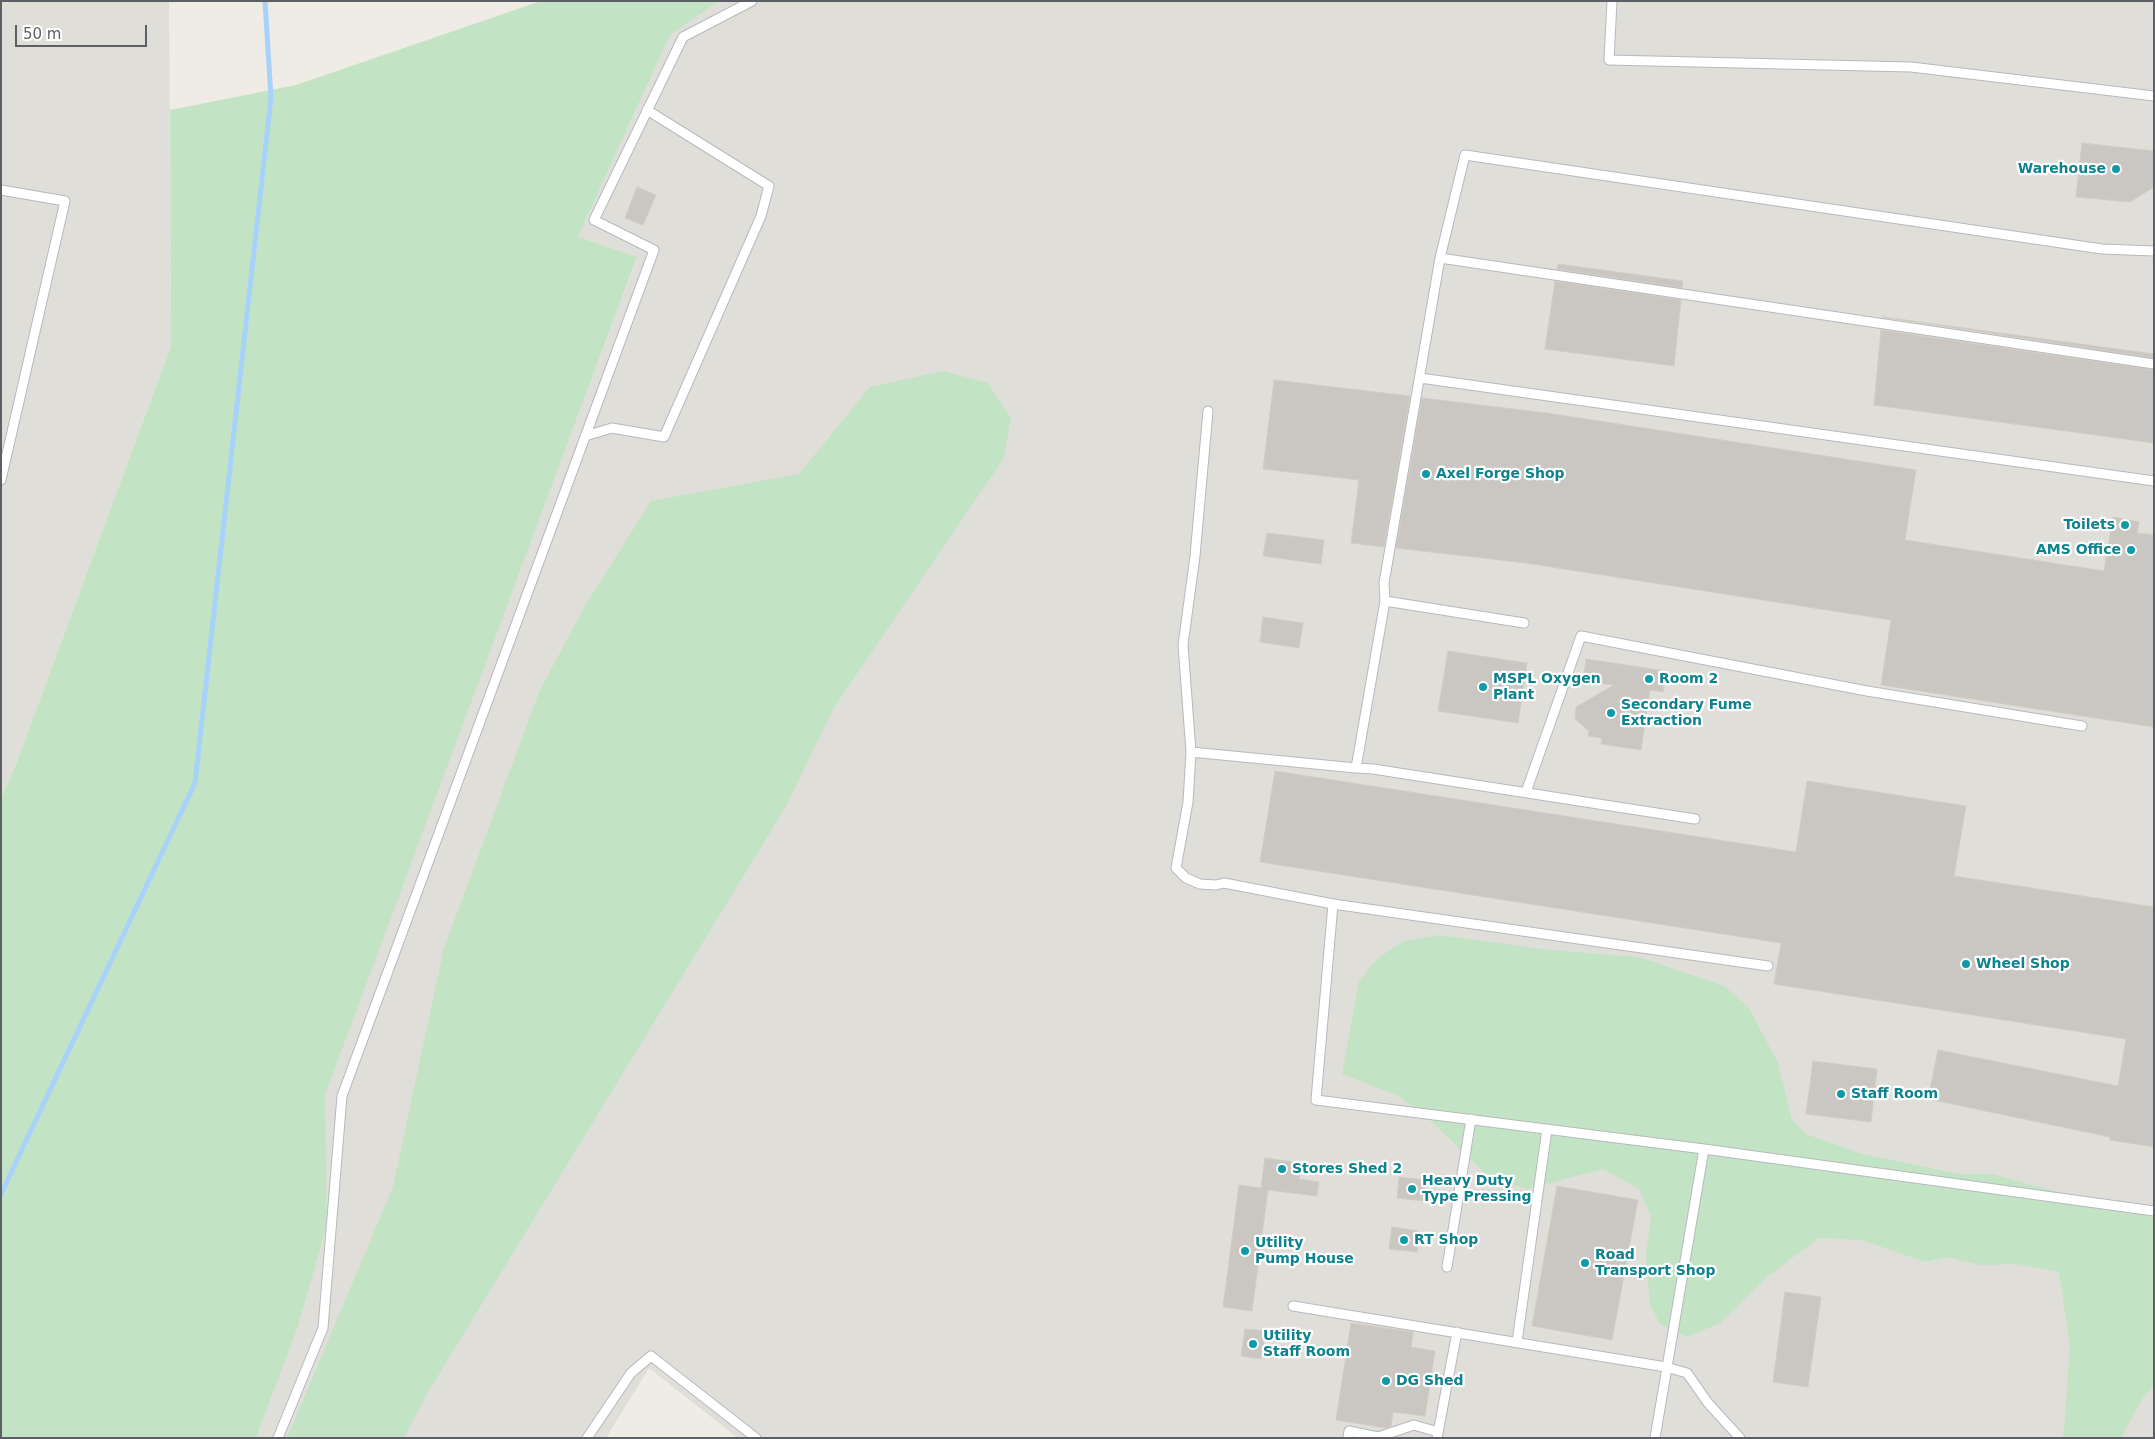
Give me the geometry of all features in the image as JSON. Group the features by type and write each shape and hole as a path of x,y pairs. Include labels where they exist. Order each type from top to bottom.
{"lane":[{"path":"278,1438 323,1328 342,1096 654,250 594,220 683,37 752,1"},
{"path":"1612,1 1609,60 1911,67 2154,96"},
{"path":"585,436 612,428 664,437 761,216 769,186 647,110"},
{"path":"1356,768 1385,601 1384,584 1440,258 1465,155 2102,249 2154,251"},
{"path":"1,190 66,201 1,480"},
{"path":"1440,258 2154,364"},
{"path":"1420,378 2154,481"},
{"path":"1208,411 1195,556 1183,645 1191,752 1188,802 1176,868 1181,873 1200,884 1216,885 1224,883 1333,904 1768,966"},
{"path":"1385,601 1524,624"},
{"path":"1526,792 1581,636 1867,691 2082,726"},
{"path":"1191,752 1373,769 1695,819"},
{"path":"1333,904 1316,1100 1704,1149 2154,1211"},
{"path":"1447,1267 1471,1119"},
{"path":"1517,1342 1547,1129"},
{"path":"1655,1438 1704,1149"},
{"path":"1292,1306 1666,1367 1687,1373 1708,1403 1740,1438"},
{"path":"1348,1438 1349,1431 1378,1437 1414,1425 1438,1435 1457,1332"},
{"path":"588,1438 632,1373 651,1356 756,1438"}],"shaded area":[{"path":"1,1 169,1 171,346 15,767 1,798"},
{"path":"719,1 2154,1 2154,1438 738,1438 649,1368 606,1438 256,1438 297,1330 327,1226 324,1095 637,258 578,237 670,35"}],"green space":[{"path":"541,1 719,1 670,35 578,237 637,257 325,1095 327,1226 297,1330 256,1438 1,1438 1,798 15,767 171,346 170,110 296,85"},
{"path":"943,371 988,383 1011,418 1004,458 835,706 785,808 425,1397 404,1438 287,1438 393,1187 444,948 540,690 585,606 651,501 799,474 870,387"},
{"path":"1439,935 1550,950 1639,957 1724,986 1749,1008 1778,1063 1792,1120 1806,1134 1862,1154 1960,1174 1992,1174 2154,1218 2154,1386 2142,1399 2121,1438 2062,1438 2070,1346 2059,1272 2017,1264 1980,1265 1946,1257 1926,1262 1861,1240 1819,1238 1767,1277 1720,1323 1687,1337 1660,1324 1650,1304 1646,1255 1651,1216 1639,1189 1603,1169 1528,1189 1490,1178 1430,1120 1397,1095 1342,1074 1359,981 1378,958 1404,941"}],"building":[{"name":"Warehouse","path":"2082,143 2154,151 2154,187 2130,202 2076,197"},
{"path":"637,187 656,195 643,225 625,218"},
{"path":"1558,264 1683,281 1682,288 1557,269"},
{"path":"1555,281 1681,300 1674,366 1545,349"},
{"path":"1883,317 2154,354 2154,358"},
{"path":"1881,330 2154,370 2154,443 1874,405"},
{"path":"1274,380 1410,396 1384,547 1351,543 1359,480 1263,469"},
{"path":"1422,398 1547,413 1916,470 1905,540 2104,571 2113,517 2139,522 2137,533 2154,535 2154,727 1881,685 1891,620 1526,563 1396,548"},
{"path":"1267,533 1324,540 1321,564 1263,556"},
{"path":"1263,617 1303,623 1299,648 1260,642"},
{"name":"MSPL Oxygen Plant","path":"1448,651 1527,663 1518,723 1438,711"},
{"name":"Secondary Fume Extraction","path":"1586,659 1666,671 1663,692 1650,690 1641,750 1601,744 1602,738 1588,736 1589,731 1575,719 1576,707 1614,685 1583,681"},
{"name":"Wheel Shop","path":"1275,771 1796,852 1807,781 1966,806 1954,876 2154,907 2154,1147 2110,1140 2110,1137 1928,1099 1938,1050 2118,1086 2126,1039 1774,984 1781,943 1260,862"},
{"name":"Staff Room","path":"1813,1061 1877,1069 1871,1122 1806,1114"},
{"name":"Utility Pump House","path":"1265,1158 1301,1163 1299,1179 1319,1182 1317,1196 1268,1190 1252,1311 1223,1307 1239,1185 1261,1188"},
{"name":"Heavy Duty Type Pressing","path":"1399,1177 1426,1180 1424,1201 1397,1198"},
{"name":"Road Transport Shop","path":"1557,1186 1638,1200 1612,1340 1532,1326"},
{"name":"RT Shop","path":"1392,1227 1419,1231 1417,1252 1389,1249"},
{"path":"1785,1292 1821,1297 1808,1387 1773,1382"},
{"name":"DG Shed","path":"1351,1323 1413,1332 1411,1347 1435,1351 1425,1416 1393,1412 1391,1426 1386,1428 1336,1420"},
{"name":"Utility Staff Room","path":"1245,1329 1265,1331 1261,1359 1241,1356"}],"waterway":[{"path":"1,1194 195,783 271,98 265,1"}],"place":[{"name":"Warehouse","path":"2116,169"},
{"name":"Axel Forge Shop","path":"1426,474"},
{"name":"Toilets","path":"2125,525"},
{"name":"AMS Office","path":"2131,550"},
{"name":"Room 2","path":"1649,679"},
{"name":"MSPL Oxygen Plant","path":"1483,687"},
{"name":"Secondary Fume Extraction","path":"1611,713"},
{"name":"Wheel Shop","path":"1966,964"},
{"name":"Staff Room","path":"1841,1094"},
{"name":"Stores Shed 2","path":"1282,1169"},
{"name":"Heavy Duty Type Pressing","path":"1412,1189"},
{"name":"RT Shop","path":"1404,1240"},
{"name":"Utility Pump House","path":"1245,1251"},
{"name":"Road Transport Shop","path":"1585,1263"},
{"name":"Utility Staff Room","path":"1253,1344"},
{"name":"DG Shed","path":"1386,1381"}]}
